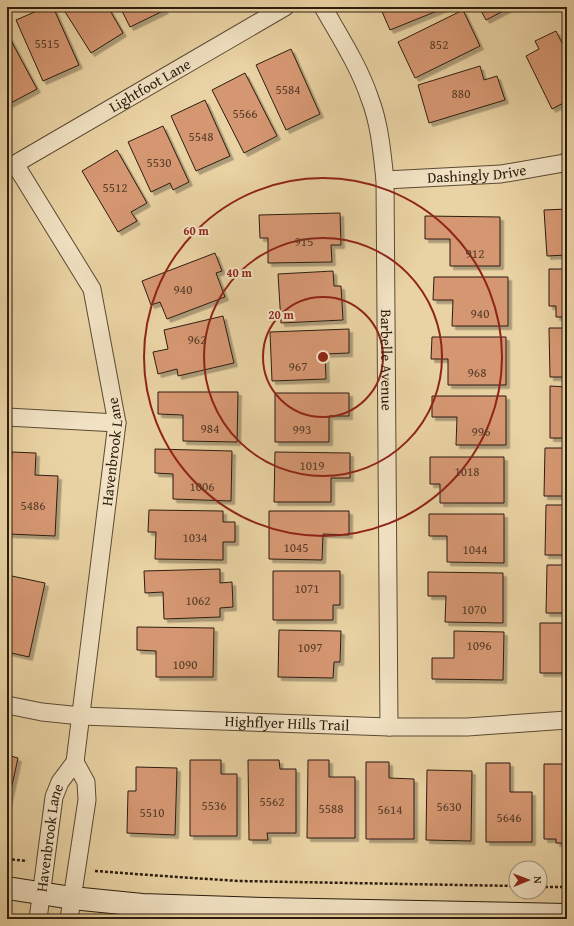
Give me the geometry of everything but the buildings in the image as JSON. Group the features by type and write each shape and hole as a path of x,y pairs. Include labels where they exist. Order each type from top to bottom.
{"main road":[{"path":"7,888 42,893 70,909 142,905 567,915"}],"street":[{"name":"Lightfoot Lane","path":"15,164 285,7"},
{"name":"Barbelle Avenue","path":"323,7 358,68 371,100 379,132 385,180 390,727"},
{"name":"Dashingly Drive","path":"385,180 501,174 564,163 567,161"},
{"name":"Havenbrook Lane","path":"15,164 92,289 117,423 75,762 60,782 54,797 38,919"},
{"path":"7,416 117,423"},
{"name":"Highflyer Hills Trail","path":"7,706 42,712 81,716 390,727 467,727 567,720"},
{"name":"Havenbrook Lane","path":"70,909 87,800 86,782 75,762"}],"path":[{"path":"7,859 46,863"},
{"path":"76,870 239,881 508,886"},
{"path":"548,886 567,887"}]}
